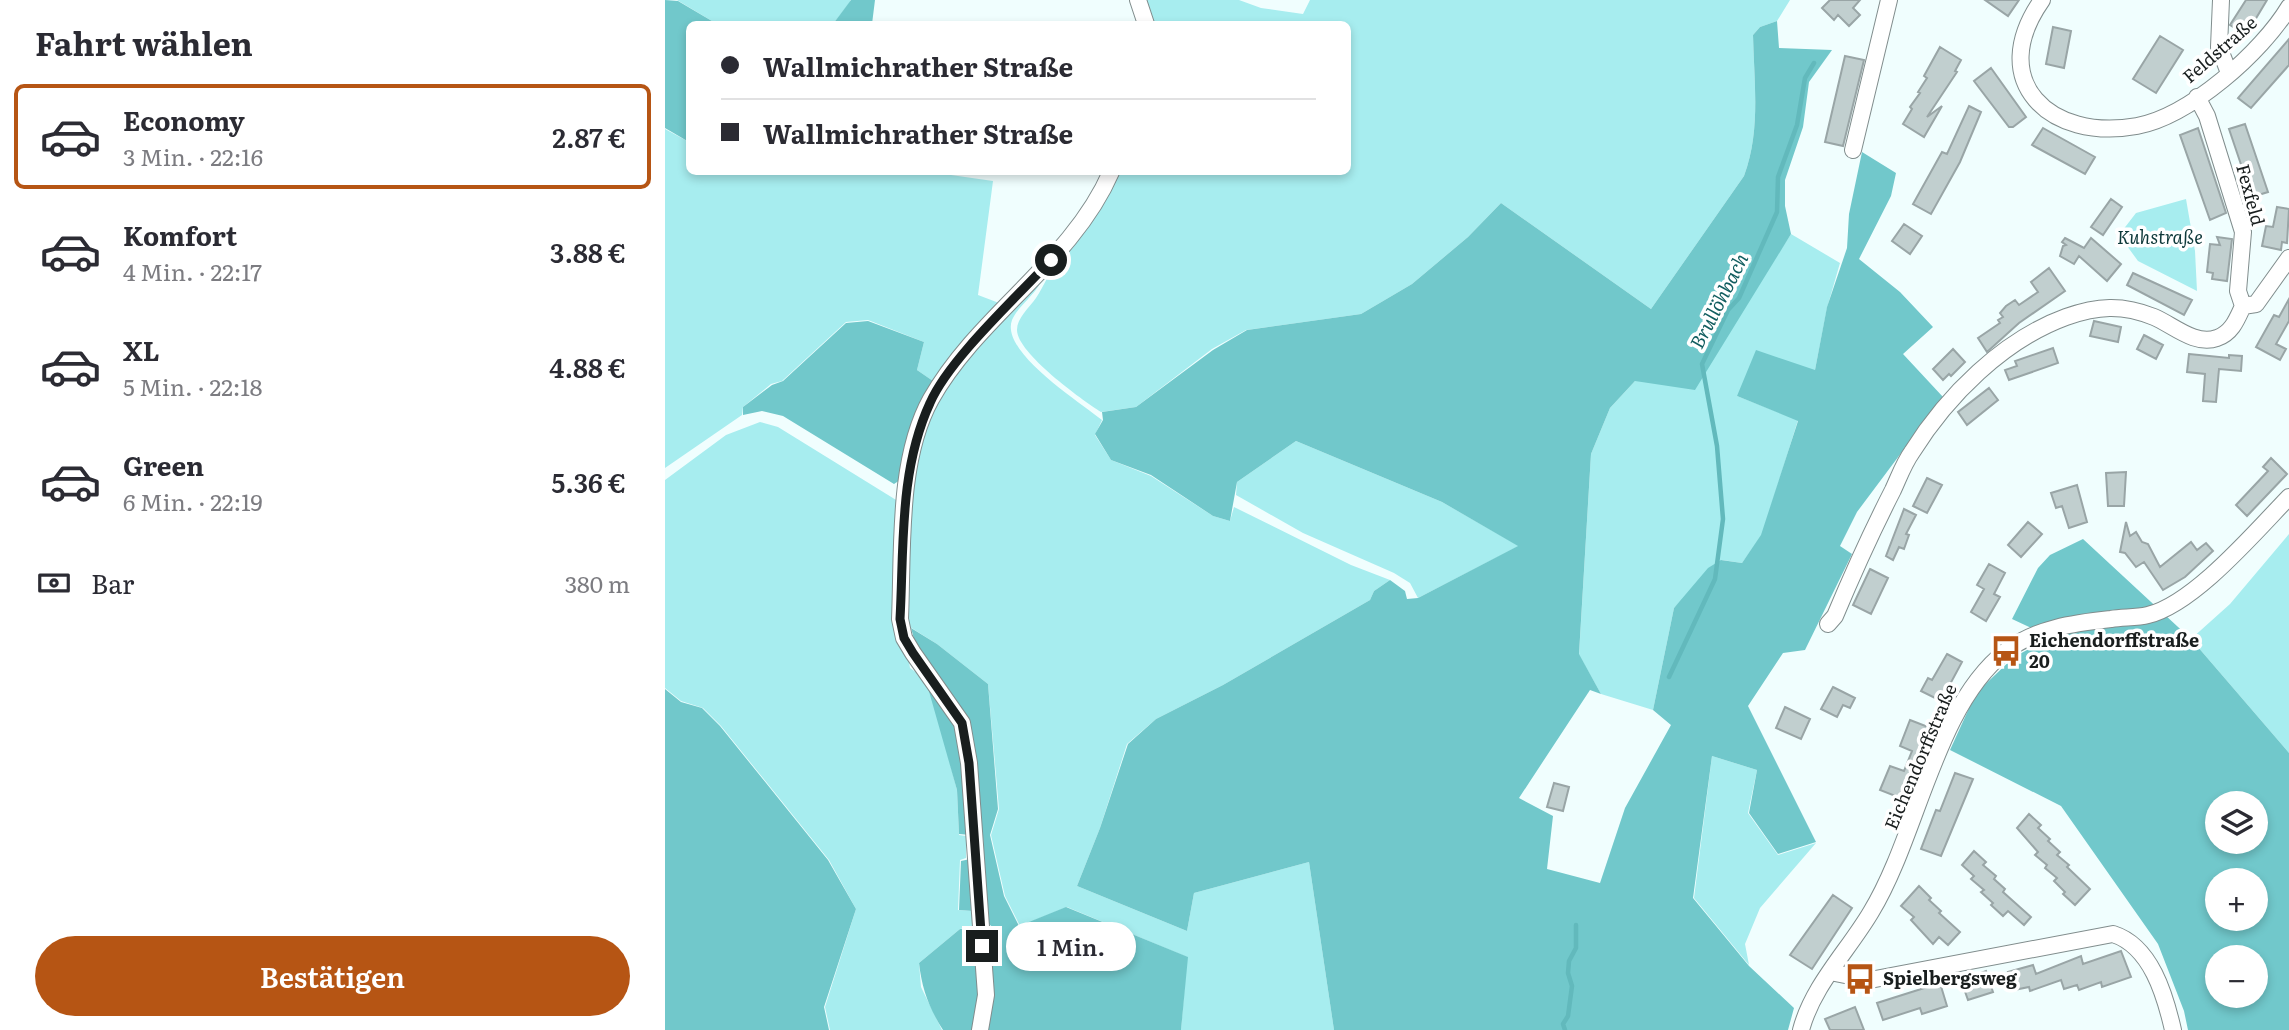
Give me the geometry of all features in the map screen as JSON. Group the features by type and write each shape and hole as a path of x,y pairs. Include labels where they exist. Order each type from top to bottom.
{"street":[{"path":"1138,0 1145,21"},
{"path":"1853,150 1889,0"},
{"name":"Feldstraße","path":"2042,0 2025,28 2020,58 2023,76 2032,94 2052,114 2092,128 2123,127 2157,119 2197,97 2229,73 2280,22 2289,7"},
{"path":"2221,0 2220,47 2229,73"},
{"name":"Fexfeld","path":"2197,97 2207,116 2243,233 2238,291 2243,306"},
{"path":"980,1030 986,995 969,763 962,723 904,638 900,619 906,495 914,446 930,401 980,336 1075,232 1099,200 1110,175"},
{"path":"1828,624 1835,615 1911,453 1934,421 1980,370 2027,337 2063,318 2097,307 2129,310 2153,317 2199,340 2217,338 2231,330 2243,306 2256,304 2289,258"},
{"name":"Eichendorffstraße","path":"1801,1030 1814,995 1871,912 1891,876 1943,745 1970,688 2006,651 2042,630 2148,615 2180,601 2216,570 2289,497"},
{"path":"1830,972 1870,980 2113,934 2138,947 2168,1007 2173,1030"}],"green space":[{"path":"677,0 851,1 835,21 712,21"},
{"path":"1146,0 1239,0 1261,8 1303,14 1310,0 1790,0 1777,21 1760,27 1753,35 1755,124 1744,176 1651,309 1501,203 1468,237 1412,284 1361,314 1246,330 1212,349 1136,407 1101,412 1039,363 1027,351 1017,330 1021,317 1036,298 1055,265 1099,207 1118,175 1351,175 1351,21 1151,21"},
{"path":"665,129 686,140 686,175 951,175 993,181 978,295 999,303 984,324 933,381 917,370 924,342 868,320 846,322 782,381 771,384 743,407 742,415 665,468"},
{"name":"Kuhstraße","path":"2186,199 2195,251 2197,291 2138,261 2119,235 2136,213"},
{"path":"1791,234 1840,263 1827,308 1815,370 1737,396 1798,420 1762,535 1742,563 1722,560 1674,608 1653,710 1601,694 1579,655 1591,454 1610,408 1635,381 1755,289"},
{"path":"1043,276 1037,288 1015,314 1012,333 1018,347 1029,361 1102,420 1095,435 1111,460 1151,476 1213,516 1230,521 1234,507 1351,565 1390,580 1374,591 1370,600 1223,685 1156,719 1127,744 1100,828 1077,886 1187,931 1194,893 1309,862 1334,1030 1181,1030 1187,957 1067,907 1020,926 1005,896 991,835 999,809 988,684 937,644 910,627 907,617 910,529 916,471 932,415 946,389 979,344"},
{"path":"760,422 778,427 901,503 910,668 924,678 933,699 957,790 959,835 966,836 966,858 960,860 958,910 972,911 972,927 960,929 919,963 921,987 942,1030 830,1030 825,1007 856,909 829,860 721,726 703,708 681,701 665,688 665,480 726,435"},
{"path":"1296,441 1442,502 1519,546 1418,598 1410,583 1394,573 1303,533 1236,495 1237,482"},
{"path":"2289,534 2289,753 2191,639 2230,604"},
{"path":"1712,756 1757,770 1748,813 1778,855 1816,843 1760,908 1745,944 1749,965 1694,898"}],"shaded area":[{"path":"665,0 678,1 712,21 686,21 686,140 665,128"},
{"path":"851,0 875,0 872,21 835,21"},
{"path":"1777,21 1779,48 1832,50 1809,82 1803,127 1785,180 1785,206 1791,234 1695,390 1635,381 1610,408 1591,454 1579,654 1601,694 1590,690 1519,798 1553,816 1547,869 1600,883 1625,808 1671,725 1653,710 1674,608 1708,568 1721,560 1742,563 1761,535 1798,421 1737,396 1756,350 1815,370 1827,307 1847,248 1849,214 1862,152 1896,173 1891,196 1859,259 1900,292 1933,327 1903,354 1943,397 1857,512 1840,546 1852,554 1805,650 1783,653 1748,706 1816,842 1778,854 1749,813 1757,770 1712,756 1693,898 1749,966 1794,1008 1788,1030 1334,1030 1309,862 1194,893 1187,931 1077,886 1128,744 1156,719 1223,685 1370,600 1374,591 1390,580 1405,591 1407,599 1418,598 1518,546 1442,502 1296,441 1237,482 1230,521 1213,516 1151,475 1111,460 1095,434 1103,420 1102,412 1136,407 1213,350 1247,330 1361,314 1412,284 1468,237 1501,203 1651,309 1744,176 1755,124 1753,35 1760,27"},
{"path":"868,321 924,342 917,370 933,381 926,395 903,478 894,484 783,416 762,411 743,415 743,407 772,385 783,381 846,323"},
{"path":"2083,539 2191,639 2289,753 2289,1030 2188,1030 2184,1011 2158,944 2061,806 1950,750 1976,693 2014,657 2051,637 2012,619 2038,568 2050,555"},
{"path":"911,628 937,644 988,684 998,809 990,835 1004,896 1019,926 1066,907 1188,957 1181,1030 943,1030 927,998 919,963 960,929 995,929 973,911 959,910 961,861 984,856 983,836 959,834 957,790"},
{"path":"665,689 681,702 702,708 720,726 828,860 856,909 824,1007 829,1030 665,1030"}],"building":[{"path":"1830,0 1860,0 1853,8 1860,15 1849,26 1838,15 1834,20 1822,8"},
{"path":"1985,0 2019,0 2008,16"},
{"path":"2246,0 2267,0 2246,35 2230,25"},
{"path":"2053,27 2071,31 2064,68 2046,64"},
{"path":"2160,36 2183,50 2156,93 2133,79"},
{"path":"2289,39 2289,65 2251,108 2238,98"},
{"path":"1940,47 1961,60 1955,71 1957,72 1927,117 1942,106 1924,137 1903,124"},
{"path":"1845,56 1864,60 1843,146 1825,142"},
{"path":"1991,68 2026,117 2013,127 2009,127 1974,81"},
{"path":"1969,106 1981,112 1960,162 1931,214 1913,204 1942,152 1947,154"},
{"path":"2245,124 2268,192 2252,197 2229,129"},
{"path":"2043,128 2095,157 2085,174 2032,145"},
{"path":"2198,128 2226,213 2210,220 2180,135"},
{"path":"2111,199 2122,207 2103,235 2091,227"},
{"path":"2277,207 2289,209 2287,243 2282,242 2281,250 2262,246 2266,226 2273,227"},
{"path":"1904,224 1922,236 1910,254 1892,241"},
{"path":"2217,237 2232,239 2227,281 2212,279 2213,273 2207,272 2210,244 2220,245"},
{"path":"2065,238 2084,248 2091,238 2121,264 2107,281 2079,256 2074,264 2060,256 2063,246 2066,245 2062,242"},
{"path":"2049,268 2065,291 2019,323 1987,352 1978,338 2000,323 1998,320 2003,317 2000,313 2006,306 2015,300 2019,305 2038,292 2031,282"},
{"path":"2133,273 2192,300 2184,315 2127,285"},
{"path":"2289,299 2289,321 2276,344 2286,349 2280,360 2256,347 2274,315 2279,317"},
{"path":"2094,321 2121,327 2118,342 2090,336"},
{"path":"2144,335 2163,345 2156,359 2137,349"},
{"path":"2053,348 2058,363 2009,380 2005,370 2017,366 2015,361"},
{"path":"1953,349 1965,362 1943,380 1933,369"},
{"path":"2189,354 2229,358 2229,355 2242,356 2241,371 2219,369 2216,402 2203,401 2205,374 2187,372"},
{"path":"1989,388 1998,400 1967,425 1958,412"},
{"path":"2271,458 2287,474 2247,516 2236,505 2268,471 2263,467"},
{"path":"2126,472 2124,506 2108,506 2106,473"},
{"path":"1927,478 1942,485 1927,513 1913,506"},
{"path":"2077,485 2087,522 2069,528 2062,506 2056,508 2051,493"},
{"path":"1904,509 1916,515 1906,534 1909,535 1904,549 1899,547 1893,560 1886,556"},
{"path":"2028,522 2042,534 2021,557 2008,545"},
{"path":"2126,522 2130,536 2136,532 2142,542 2148,544 2160,567 2191,542 2197,550 2206,543 2213,551 2185,577 2163,590 2144,562 2136,567 2125,553 2120,552"},
{"path":"1989,564 2005,573 1994,594 2000,597 1986,621 1971,612 1984,589 1977,585"},
{"path":"1870,569 1888,578 1871,614 1853,605"},
{"path":"1947,654 1962,662 1941,701 1921,691 1928,678 1932,680"},
{"path":"1833,687 1855,698 1850,708 1843,705 1837,717 1821,709"},
{"path":"1785,707 1810,719 1801,739 1776,728"},
{"path":"1910,720 1936,730 1908,801 1880,790 1890,766 1904,771 1912,751 1900,746"},
{"path":"1955,773 1973,779 1941,856 1921,849 1936,810 1940,811"},
{"path":"1554,783 1569,787 1563,811 1547,807"},
{"path":"2029,814 2041,825 2038,828 2050,839 2048,841 2060,852 2057,855 2090,889 2075,905 2063,894 2065,892 2054,881 2057,878 2045,868 2047,865 2035,855 2038,852 2017,828"},
{"path":"1974,851 1986,862 1983,865 1996,876 1994,879 2005,889 2003,892 2031,917 2024,925 2008,911 2003,916 1981,892 1984,890 1971,879 1974,876 1962,865"},
{"path":"1919,886 1941,911 1939,913 1960,932 1948,945 1939,937 1933,944 1911,920 1914,917 1901,906"},
{"path":"1833,895 1852,908 1812,969 1790,955"},
{"path":"2121,951 2131,977 2102,987 2101,982 2079,990 2077,985 2064,989 2061,980 2030,991 2029,987 2014,990 2008,972 2033,965 2036,974 2081,956 2083,964"},
{"path":"1986,971 1993,992 1968,1000 1961,980"},
{"path":"1940,983 1947,1006 1922,1014 1920,1008 1883,1020 1877,1003"},
{"path":"1855,1007 1864,1030 1830,1030 1825,1019"}],"waterway":[{"name":"Brullöhbach","path":"1669,677 1715,579 1723,519 1717,446 1702,364 1728,310 1739,298 1777,212 1778,177 1797,125 1805,78 1814,63"},
{"name":"Brullöhbach","path":"1565,1030 1563,1024 1568,1016 1572,986 1568,973 1569,961 1576,948 1576,925"}],"place":[{"name":"Eichendorffstraße 20","path":"2006,651"},
{"name":"Spielbergsweg","path":"1860,979"}],"route":[{"path":"982,946 969,763 962,723 904,638 900,619 906,495 914,446 930,401 980,336 1051,260"}]}
